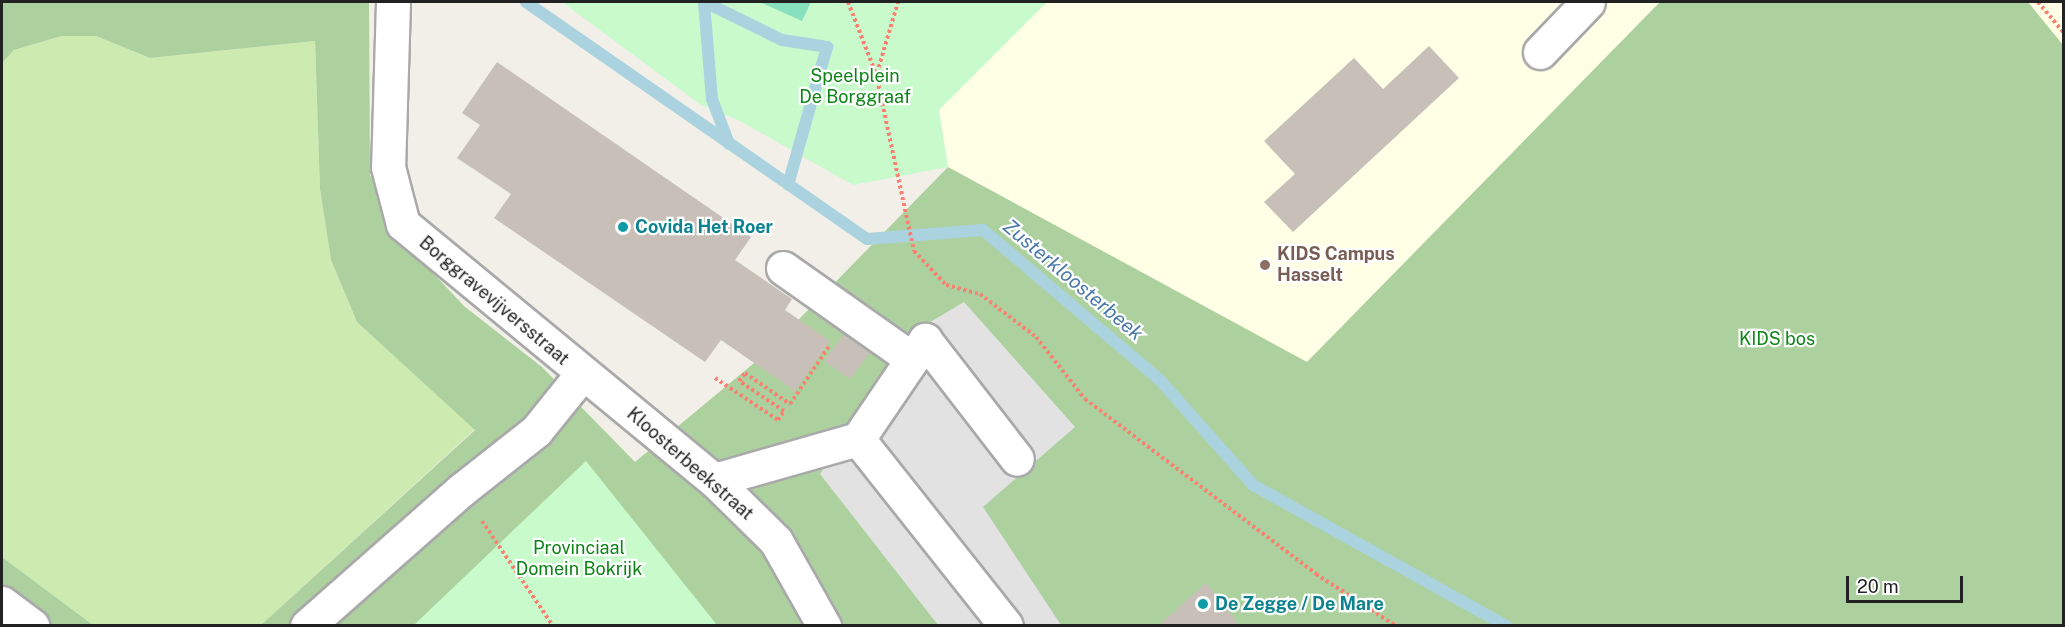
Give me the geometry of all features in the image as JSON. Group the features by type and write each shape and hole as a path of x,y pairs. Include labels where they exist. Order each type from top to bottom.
{"street":[{"name":"Borggravevijversstraat","path":"307,626 460,491 536,431 582,374 403,224 388,167 393,2"},
{"path":"1540,52 1588,2"},
{"path":"783,268 912,358"},
{"path":"714,480 858,439 925,340 1017,459"},
{"name":"Kloosterbeekstraat","path":"582,374 714,480 776,541 824,626"},
{"path":"858,439 1006,626"},
{"path":"2,603 32,626"}],"path":[{"path":"848,2 876,74 914,251 946,285 980,294 1036,337 1085,399 1316,574 1396,626"},
{"path":"876,74 898,2"},
{"path":"2038,2 2064,33"},
{"path":"715,378 778,420 784,411 739,381 745,373 790,404 850,315"},
{"path":"460,491 553,626"}],"shaded area":[{"name":"KIDS Campus Hasselt","path":"1047,2 1660,2 1307,362 948,167 939,110"},
{"path":"2028,2 2063,2 2063,45"},
{"path":"964,302 1075,427 983,507 1061,625 938,625 820,474 855,418 920,328"}],"green space":[{"name":"KIDS bos","path":"2,2 369,2 370,175 405,243 464,306 542,367 635,462 765,354 948,167 1307,362 1660,2 2028,2 2063,45 2063,625 261,625 475,430 357,322 331,260 320,189 315,41 150,58 96,36 62,36 14,50 2,63"},
{"name":"Speelplein De Borggraaf","path":"562,2 1047,2 939,110 948,167 853,185 738,120 701,105"},
{"path":"760,2 811,2 802,21"},
{"path":"62,36 96,36 150,58 315,41 320,189 331,260 357,322 475,429 261,625 93,625 2,557 2,63 14,50"},
{"name":"Provinciaal Domein Bokrijk","path":"586,461 717,625 414,625"},
{"path":"2,557 93,625 2,625"}],"building":[{"path":"1429,46 1459,78 1293,232 1264,202 1295,174 1264,141 1354,58 1383,89"},
{"name":"Covida Het Roer","path":"497,62 751,237 735,260 792,299 785,310 830,341 795,391 721,340 705,362 494,218 511,194 457,158 480,125 462,113"},
{"path":"844,334 870,352 850,379 824,361"},
{"name":"De Zegge / De Mare","path":"1206,583 1240,626 1158,626"}],"waterway":[{"name":"Zusterkloosterbeek","path":"526,2 867,239 983,230 1159,379 1253,485 1506,626"},
{"path":"704,2 712,99 729,144"},
{"path":"705,2 782,40 827,47 788,185"}],"place":[{"name":"Covida Het Roer","path":"623,227"},
{"name":"KIDS Campus Hasselt","path":"1265,265"},
{"name":"De Zegge / De Mare","path":"1203,604"}]}
